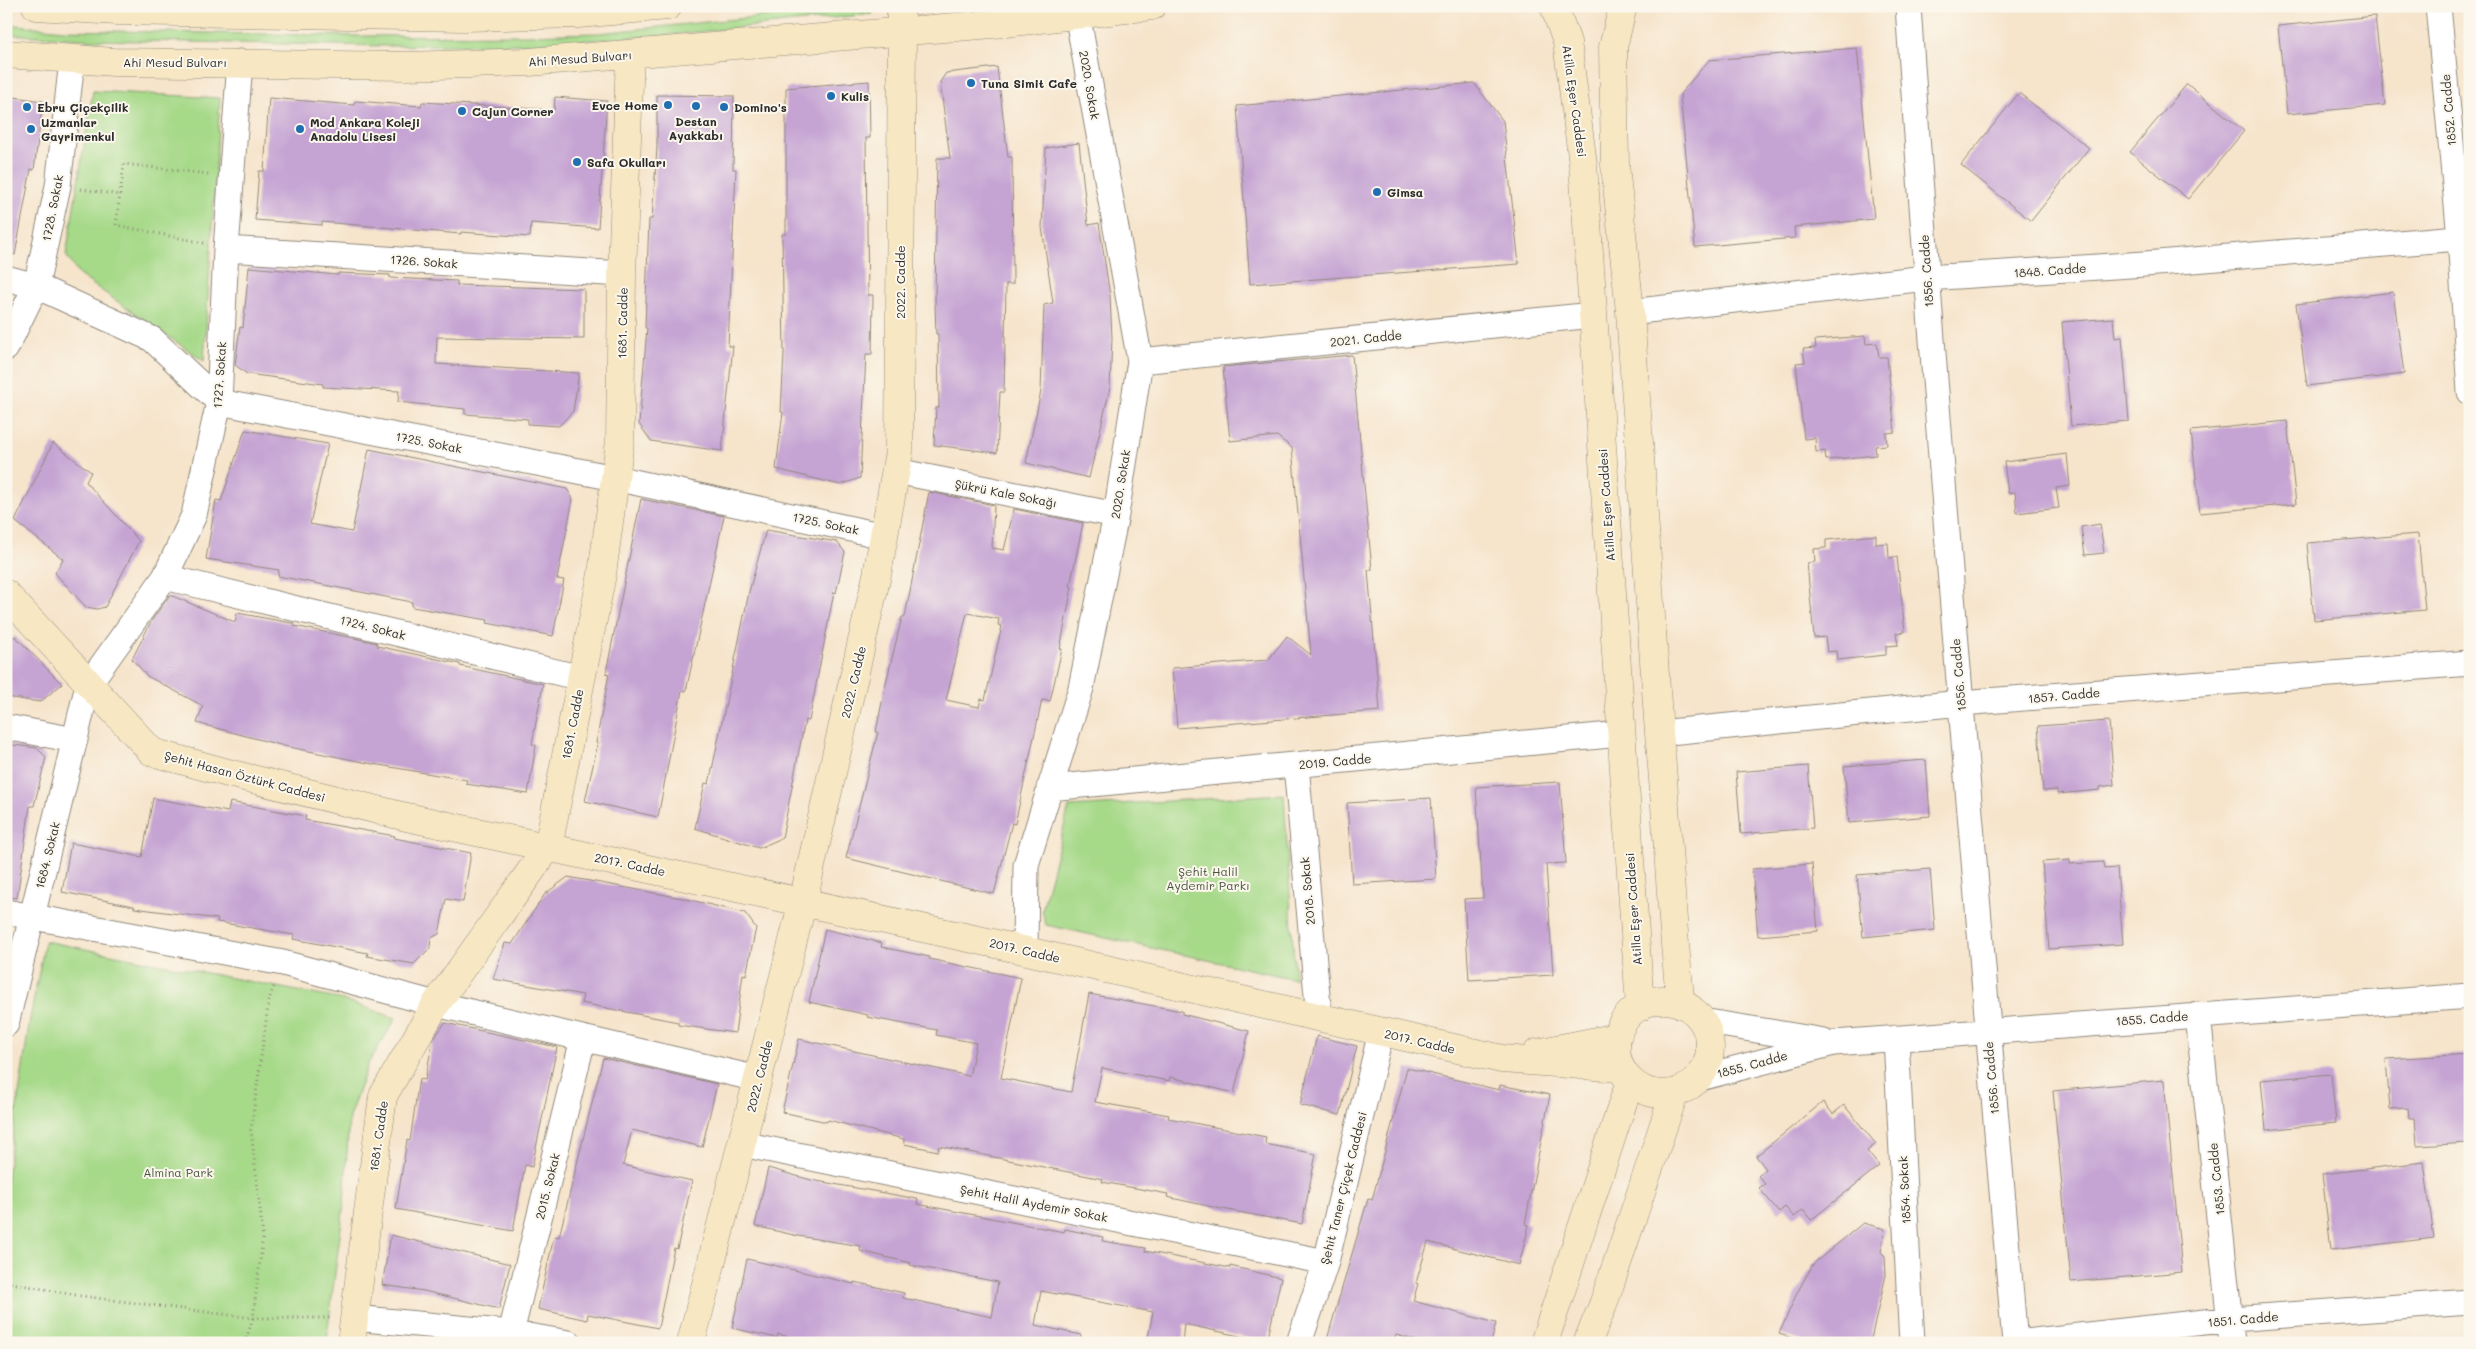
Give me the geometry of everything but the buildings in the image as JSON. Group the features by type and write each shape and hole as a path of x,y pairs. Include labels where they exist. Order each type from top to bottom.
{"main road":[{"path":"36,6 465,18 668,6"},
{"name":"Ahi Mesud Bulvarı","path":"6,54 72,60 406,66 529,62 630,55 901,19 1077,14 1152,6"},
{"name":"Atilla Eşer Caddesi","path":"1554,6 1567,42 1582,155 1640,1007"},
{"path":"1623,6 1613,47 1615,164 1630,312 1659,733 1665,794 1672,929 1692,1012 1709,1034 1710,1052 1707,1065 1700,1078 1688,1088 1674,1094 1658,1095 1643,1090 1625,1075 1616,1054 1617,1037 1623,1022 1640,1007 1663,1000 1692,1012"},
{"name":"2022. Cadde","path":"691,1343 803,901 884,536 896,471 899,452 901,19"},
{"name":"1681. Cadde","path":"352,1331 383,1096 436,1004 548,847 602,574 620,441 622,274 630,55"},
{"name":"Şehit Hasan Öztürk Caddesi","path":"6,594 88,685 152,752 393,814 548,847"},
{"name":"2017. Cadde","path":"548,847 1025,950 1502,1059 1625,1075"},
{"name":"2017. Cadde","path":"1502,1059 1617,1037"},
{"path":"1544,1343 1625,1075"},
{"path":"1587,1343 1602,1305 1674,1094"}],"street":[{"name":"1856. Cadde","path":"1908,6 1926,278 1986,1031 2016,1343"},
{"name":"1852. Cadde","path":"2438,6 2465,237 2470,392"},
{"name":"2020. Sokak","path":"1025,950 1026,864 1081,688 1116,515 1140,361 1077,14"},
{"name":"1728. Sokak","path":"6,348 36,286 58,186 72,60"},
{"name":"1727. Sokak","path":"88,685 165,577 194,515 219,402 226,249 240,62"},
{"name":"1848. Cadde","path":"1630,312 1926,278 2155,263 2465,237"},
{"name":"1726. Sokak","path":"226,249 622,274"},
{"path":"6,278 36,286 152,339 219,402"},
{"name":"2021. Cadde","path":"1140,361 1593,314"},
{"name":"1725. Sokak","path":"219,402 615,478 884,536"},
{"name":"Şükrü Kale Sokağı","path":"896,471 1116,515"},
{"name":"1724. Sokak","path":"165,577 581,678"},
{"name":"1857. Cadde","path":"1659,733 1961,703 2470,662"},
{"name":"1684. Sokak","path":"6,1024 88,685"},
{"path":"6,727 75,740"},
{"name":"2019. Cadde","path":"1049,788 1622,734"},
{"name":"2018. Sokak","path":"1296,765 1319,1017"},
{"path":"6,912 284,963 436,1004 758,1079"},
{"name":"1855. Cadde","path":"1700,1078 1834,1043 2470,996"},
{"name":"1855. Cadde","path":"1692,1012 1834,1043"},
{"name":"1853. Cadde","path":"2198,1015 2232,1331"},
{"name":"Şehit Taner Çiçek Caddesi","path":"1299,1343 1326,1262 1381,1032"},
{"name":"1854. Sokak","path":"1896,1038 1912,1343"},
{"name":"2015. Sokak","path":"511,1333 583,1039"},
{"name":"Şehit Halil Aydemir Sokak","path":"742,1144 1326,1262"},
{"name":"1851. Cadde","path":"2016,1343 2232,1331 2470,1302"},
{"path":"352,1331 511,1333 569,1343"}],"path":[{"path":"215,175 124,164 116,225 226,249"},
{"path":"58,186 120,194"},
{"path":"244,1343 253,1318 263,1236 251,1130 269,999 284,963"},
{"path":"6,1282 80,1296 352,1331"}],"green space":[{"path":"872,6 872,14 671,35 531,44 383,46 90,40 6,34 6,24 64,30 361,36 599,33"},
{"path":"93,91 220,98 204,361 79,275 66,255"},
{"name":"Şehit Halil Aydemir Parkı","path":"1284,794 1295,979 1046,925 1042,910 1069,807"},
{"name":"Almina Park","path":"45,941 343,1000 396,1018 368,1064 349,1117 344,1204 326,1343 6,1343 6,1182 30,1019"}],"place":[{"name":"Tuna Simit Cafe","path":"971,83"},
{"name":"Kulis","path":"831,96"},
{"name":"Evce Home","path":"668,105"},
{"name":"Destan Ayakkabı","path":"696,106"},
{"name":"Ebru Çiçekçilik","path":"27,107"},
{"name":"Domino's","path":"724,107"},
{"name":"Cajun Corner","path":"462,111"},
{"name":"Uzmanlar Gayrimenkul","path":"31,129"},
{"name":"Mod Ankara Koleji Anadolu Lisesi","path":"300,129"},
{"name":"Safa Okulları","path":"577,162"},
{"name":"Gimsa","path":"1377,192"}]}
